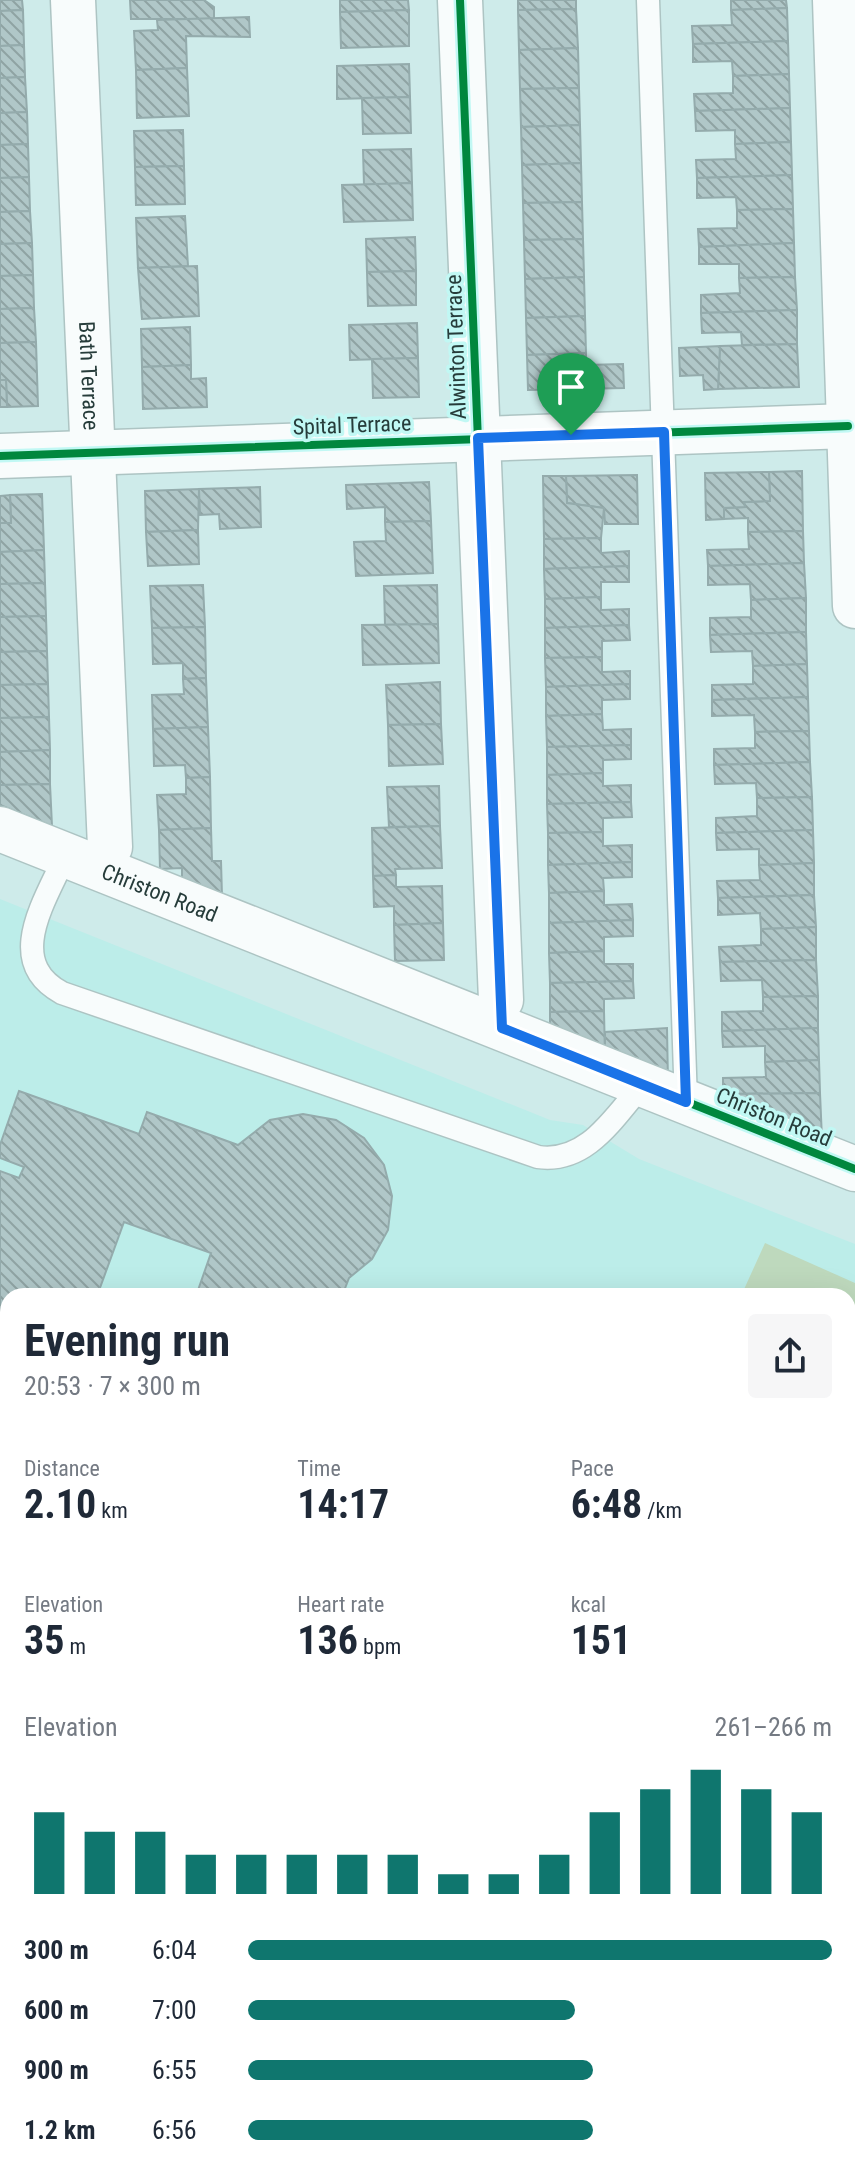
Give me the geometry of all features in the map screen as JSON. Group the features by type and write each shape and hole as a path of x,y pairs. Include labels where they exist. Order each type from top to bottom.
{"street":[{"name":"Bath Terrace","path":"73,0 110,847"},
{"name":"Alwinton Terrace","path":"460,0 501,1000"},
{"path":"835,0 855,606"},
{"name":"Spital Terrace","path":"0,456 848,426"},
{"name":"Christon Road","path":"0,829 855,1169"}],"lane":[{"path":"648,0 686,1102"},
{"path":"66,854 35,926 31,946 33,967 42,982 62,993 538,1157 553,1159 588,1146 643,1084"}],"shaded area":[{"path":"0,899 550,1120 583,1125 639,1159 855,1244 855,1288 0,1288"},
{"path":"765,1243 855,1283 855,1288 745,1288"}],"building":[{"path":"0,0 22,0 23,10 0,11"},
{"path":"130,0 204,0 214,7 214,19 131,19"},
{"path":"340,0 408,0 409,10 340,12"},
{"path":"518,0 576,0 576,9 518,10"},
{"path":"731,0 786,0 787,8 731,10"},
{"path":"787,8 788,41 693,44 692,26 732,25 731,10"},
{"path":"576,9 578,48 519,50 518,10"},
{"path":"23,10 24,45 0,46 0,11"},
{"path":"409,10 409,46 341,48 340,12"},
{"path":"249,17 250,37 186,36 187,68 136,70 134,31 158,30 157,20"},
{"path":"788,41 789,74 733,76 732,61 693,62 693,44"},
{"path":"24,45 25,77 0,78 0,46"},
{"path":"578,48 579,88 520,89 519,50"},
{"path":"409,64 410,97 337,99 337,66"},
{"path":"187,68 189,116 137,118 136,70"},
{"path":"789,74 790,108 695,111 694,94 733,93 733,76"},
{"path":"25,77 27,112 0,113 0,78"},
{"path":"579,88 580,125 521,127 520,89"},
{"path":"410,97 411,133 363,134 362,98"},
{"path":"790,108 791,142 735,144 735,130 696,131 695,111"},
{"path":"27,112 28,144 0,145 0,113"},
{"path":"580,125 581,163 522,165 521,127"},
{"path":"183,130 184,166 135,167 134,131"},
{"path":"791,142 792,175 697,178 696,160 736,159 735,144"},
{"path":"28,144 29,177 0,178 0,145"},
{"path":"411,149 412,183 364,185 363,150"},
{"path":"581,163 582,202 523,203 522,165"},
{"path":"184,166 185,204 136,205 135,167"},
{"path":"792,175 793,209 737,210 736,197 697,198 697,178"},
{"path":"29,177 30,211 0,212 0,178"},
{"path":"412,183 413,220 344,222 342,185"},
{"path":"582,202 583,239 524,240 523,203"},
{"path":"793,209 794,243 699,247 698,229 737,228 737,210"},
{"path":"30,211 32,243 0,244 0,212"},
{"path":"185,216 188,266 138,268 136,218"},
{"path":"415,237 416,271 367,272 366,239"},
{"path":"583,239 584,277 525,279 524,240"},
{"path":"32,243 33,275 0,276 0,244"},
{"path":"794,243 795,277 739,278 739,264 699,264 699,247"},
{"path":"197,266 199,316 142,319 138,268"},
{"path":"416,271 416,305 368,306 367,272"},
{"path":"33,275 34,308 0,309 0,276"},
{"path":"584,277 585,316 526,318 525,279"},
{"path":"795,277 797,310 701,313 701,295 740,293 739,278"},
{"path":"34,308 36,342 0,343 0,309"},
{"path":"797,310 797,344 742,345 741,332 702,333 701,313"},
{"path":"585,316 586,353 527,355 526,318"},
{"path":"417,323 418,358 350,360 349,325"},
{"path":"190,327 191,365 142,367 141,329"},
{"path":"36,342 38,406 7,407 6,380 0,380 0,343"},
{"path":"797,344 799,387 718,389 720,346"},
{"path":"720,346 718,389 704,390 703,375 680,376 679,348"},
{"path":"586,353 586,365 623,364 624,388 528,390 527,355"},
{"path":"418,358 419,397 373,398 372,359"},
{"path":"191,365 191,379 206,378 207,407 143,409 142,367"},
{"path":"0,380 6,380 7,407 0,407"},
{"path":"802,471 803,531 748,532 748,518 724,519 724,508 745,507 744,502 770,501 769,472"},
{"path":"769,472 770,501 744,502 745,507 724,508 724,519 706,520 705,473"},
{"path":"637,475 638,524 605,524 604,508 567,503 566,476"},
{"path":"543,476 566,476 567,503 604,508 601,538 544,539"},
{"path":"429,482 431,521 385,522 385,507 347,509 346,485"},
{"path":"260,487 261,527 220,529 219,514 200,515 199,489"},
{"path":"199,489 198,530 146,532 145,491"},
{"path":"42,494 44,550 0,552 0,523 11,523 10,495"},
{"path":"10,495 11,523 0,523 0,496"},
{"path":"431,521 433,573 356,576 354,542 386,541 385,522"},
{"path":"198,530 199,564 148,566 146,532"},
{"path":"803,531 804,563 708,566 707,550 749,549 748,532"},
{"path":"601,538 601,553 629,551 629,566 544,569 544,539"},
{"path":"44,550 45,583 0,584 0,552"},
{"path":"804,563 806,598 751,600 750,584 708,585 708,566"},
{"path":"629,566 629,582 601,582 601,597 545,599 544,569"},
{"path":"45,583 46,616 0,617 0,584"},
{"path":"203,585 205,627 152,628 150,586"},
{"path":"437,585 438,624 385,625 384,586"},
{"path":"601,597 601,610 629,609 629,625 545,628 545,599"},
{"path":"806,598 806,632 710,635 710,618 751,617 751,600"},
{"path":"46,616 47,651 0,652 0,617"},
{"path":"438,624 439,663 363,665 362,625"},
{"path":"629,625 630,640 602,641 602,657 545,658 545,628"},
{"path":"205,627 206,678 183,679 183,663 153,664 152,628"},
{"path":"806,632 807,664 753,666 752,651 711,652 710,635"},
{"path":"47,651 48,684 0,685 0,652"},
{"path":"602,657 602,672 630,671 630,684 546,687 545,658"},
{"path":"807,664 808,697 712,700 712,685 753,684 753,666"},
{"path":"206,678 208,727 153,729 152,695 184,694 183,679"},
{"path":"440,682 441,724 388,725 386,685"},
{"path":"48,684 49,717 0,718 0,685"},
{"path":"630,684 630,699 602,700 602,714 546,716 546,687"},
{"path":"808,697 809,731 755,732 754,715 712,716 712,700"},
{"path":"602,714 603,730 631,729 631,745 547,747 546,716"},
{"path":"49,717 50,750 0,752 0,718"},
{"path":"441,724 443,764 389,766 388,725"},
{"path":"208,727 210,777 186,778 185,765 154,766 153,729"},
{"path":"809,731 810,762 714,765 714,749 755,748 755,732"},
{"path":"631,745 631,759 603,760 603,773 547,775 547,747"},
{"path":"50,750 50,784 0,785 0,752"},
{"path":"810,762 812,797 757,798 756,783 715,784 714,765"},
{"path":"603,773 603,786 631,785 631,802 547,804 547,775"},
{"path":"210,777 211,828 159,830 157,795 186,794 186,778"},
{"path":"50,784 52,826 0,805 0,785"},
{"path":"439,786 440,826 389,827 387,787"},
{"path":"812,797 813,830 716,833 716,818 757,816 757,798"},
{"path":"631,802 632,817 603,818 603,832 548,833 547,804"},
{"path":"440,826 442,868 395,869 396,875 373,876 372,828"},
{"path":"211,828 212,861 221,861 222,896 182,880 182,868 160,869 159,830"},
{"path":"813,830 814,863 759,865 759,849 717,850 716,833"},
{"path":"603,832 603,846 632,845 632,862 548,865 548,833"},
{"path":"632,862 632,877 603,878 604,891 549,893 548,865"},
{"path":"814,863 814,895 718,898 717,881 760,880 759,865"},
{"path":"396,875 396,887 442,886 443,923 394,925 394,906 374,907 373,876"},
{"path":"604,891 604,905 632,904 633,920 549,923 549,893"},
{"path":"814,895 816,927 761,929 760,913 718,915 718,898"},
{"path":"633,920 633,936 604,937 604,951 549,953 549,923"},
{"path":"443,923 444,960 395,961 394,925"},
{"path":"816,927 816,960 720,962 719,947 761,945 761,929"},
{"path":"604,951 604,964 633,964 633,981 550,983 549,953"},
{"path":"816,960 818,996 763,997 762,980 721,981 720,962"},
{"path":"633,981 634,998 604,999 604,1011 550,1012 550,983"},
{"path":"818,996 818,1028 722,1031 722,1012 763,1011 763,997"},
{"path":"604,1011 605,1057 550,1035 550,1012"},
{"path":"667,1028 668,1083 605,1057 605,1032"},
{"path":"818,1028 819,1060 765,1062 765,1046 723,1047 722,1031"},
{"path":"819,1060 820,1093 729,1094 723,1090 723,1078 766,1077 765,1062"},
{"path":"723,1090 729,1094 820,1093 822,1139 724,1106"},
{"path":"19,1091 139,1134 147,1112 238,1145 270,1120 303,1114 336,1120 364,1138 384,1165 392,1196 388,1230 372,1259 349,1278 345,1288 199,1288 211,1253 124,1222 100,1288 0,1288 0,1171 19,1178 24,1167 0,1158 0,1145"}],"cycle path":[{"path":"460,0 502,1028 855,1169"},
{"path":"0,456 848,426"}],"route":[{"path":"664,432 686,1102 502,1028 478,438 571,435 664,432"}]}
